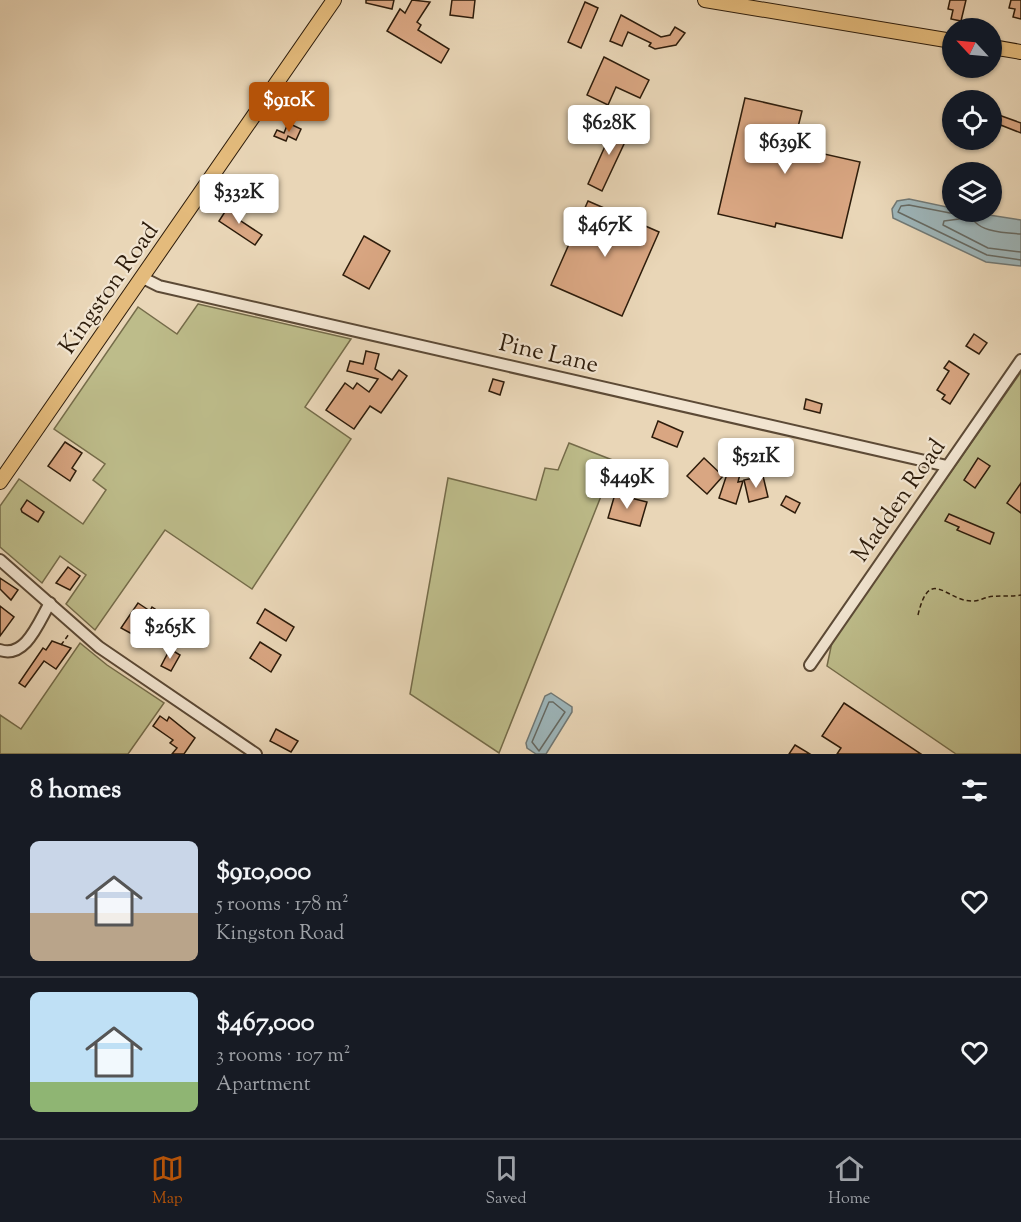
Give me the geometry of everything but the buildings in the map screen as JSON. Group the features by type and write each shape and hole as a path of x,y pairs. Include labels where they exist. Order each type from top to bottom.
{"main road":[{"name":"Kingston Road","path":"0,482 334,0"},
{"path":"705,0 942,39"},
{"path":"1002,49 1021,52"}],"street":[{"name":"Pine Lane","path":"143,278 159,286 948,466"},
{"name":"Madden Road","path":"810,665 1021,360"},
{"path":"0,560 105,651 256,754"},
{"path":"0,650 13,652 21,648 50,603"}],"path":[{"path":"918,615 924,597 932,589 938,588 973,601 1021,595"},
{"path":"60,645 69,634"}],"shaded area":[{"path":"198,304 351,339 305,407 351,439 252,589 165,530 95,630 66,604 86,575 60,556 42,583 0,547 0,506 19,479 83,524 106,490 93,480 105,464 54,429 138,307 177,334"},
{"path":"1021,372 1021,754 956,754 827,666 832,642"},
{"path":"569,443 615,461 499,753 410,694 448,478 536,500 545,468 558,470"},
{"path":"80,643 107,665 164,703 128,754 0,754 0,715 21,729"}],"water":[{"path":"909,199 942,206 942,222 1002,222 1002,217 1021,220 1021,266 986,262 893,218 892,209 897,201"},
{"path":"551,693 572,707 572,712 546,754 536,754 527,748 526,743 545,696"}]}
